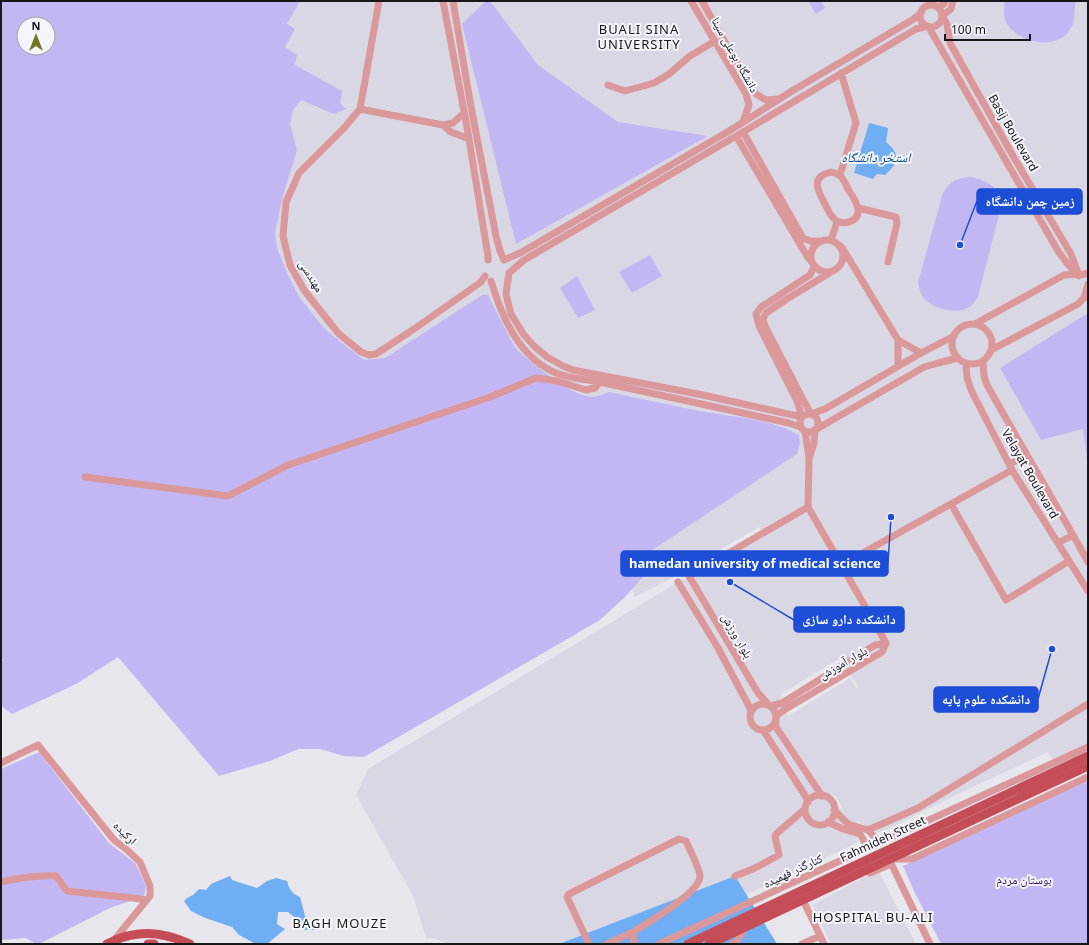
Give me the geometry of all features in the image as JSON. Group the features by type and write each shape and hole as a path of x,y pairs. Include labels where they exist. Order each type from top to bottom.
{"main road":[{"name":"Fahmideh Street","path":"709,944 804,901 886,854 1088,756"},
{"name":"Fahmideh Street","path":"688,944 886,854 1088,766"},
{"path":"110,942 135,934 155,933 182,940 190,944"},
{"path":"148,944 154,944"}],"street":[{"path":"379,1 360,109 443,126 451,132 469,139"},
{"path":"443,1 469,139 488,260"},
{"path":"453,1 496,236 504,260 522,252 912,20 922,7 932,5 938,7 942,12 942,16 938,24 931,27 928,26 916,29 744,132 524,260 509,273 506,294 511,314 524,335 547,357 563,366 601,379 789,422 810,432 924,367 938,362 958,358"},
{"name":"دانشگاه بوعلی سینا","path":"691,1 746,94 750,106 742,122"},
{"name":"دانشگاه بوعلی سینا","path":"702,1 756,94 766,100 779,99"},
{"path":"938,7 944,4 945,1"},
{"path":"942,16 951,9 953,1"},
{"path":"922,7 920,16 922,22 928,26"},
{"name":"Basij Boulevard","path":"942,16 947,24 950,43 1013,156 1071,254 1079,276"},
{"name":"Basij Boulevard","path":"928,26 1058,251 1079,276"},
{"path":"608,85 625,91 654,83 669,74 690,56 715,41"},
{"path":"840,175 856,123 841,73"},
{"name":"مهندسی","path":"360,109 344,128 299,173 286,202 283,236 290,265 304,290 338,333 361,352 369,355 376,354 481,282 488,279 516,339 529,355 547,368 569,377 601,379"},
{"path":"443,126 453,123 464,113"},
{"path":"744,132 804,238 810,241 831,240 836,242 843,249 898,340 921,353"},
{"path":"736,136 806,256 822,272 831,272"},
{"path":"832,172 840,175 856,201 858,208 857,216 850,222 837,222 832,218 818,192 817,182 820,177 825,173 832,172"},
{"path":"858,208 896,217 897,223 888,262"},
{"path":"831,240 837,222"},
{"path":"810,459 800,422 802,417 797,401 759,326 756,314 761,307 810,275 813,264 810,255 815,245 819,241"},
{"path":"840,246 843,251 840,267 766,313 763,319 765,326 806,405 811,414 816,417 818,422 815,430 814,443 810,459 808,507 841,565 951,504 1011,467 1026,455"},
{"path":"975,324 1061,277 1070,274 1079,276 1088,273"},
{"path":"991,350 1078,304 1084,298 1088,284"},
{"path":"969,324 975,324 987,330 991,335 992,342 991,350 988,356 978,363 972,364 966,363 958,358 953,351 952,345 954,336 958,329 969,324"},
{"path":"601,379 710,397 802,417 806,414 811,414 825,409 898,366 954,336"},
{"path":"898,340 898,366"},
{"name":"Velayat Boulevard","path":"984,360 984,376 987,385 1088,562"},
{"name":"Velayat Boulevard","path":"966,363 967,378 972,392 1011,467 1088,592"},
{"path":"85,477 228,496 288,465 490,397 536,378 557,381 586,390 595,388 601,379"},
{"path":"951,504 1006,600 1069,561"},
{"name":"بلوار ورزش","path":"770,705 758,693 689,576 808,507"},
{"path":"1058,543 1073,535"},
{"name":"بلوار آموزش","path":"770,705 782,703 842,671 882,652 886,643 841,565"},
{"name":"بلوار ورزش","path":"678,582 718,648 751,710"},
{"name":"بلوار آموزش","path":"776,717 842,671"},
{"path":"808,802 763,730 752,724 750,720 751,710 757,705 764,703 770,705 774,709 776,727 822,796"},
{"path":"868,830 918,808 1088,704"},
{"path":"763,730 770,728 773,725 776,717"},
{"name":"ارکیده","path":"1,763 38,745 114,840 140,862 150,886 150,896 146,900"},
{"name":"کنارگذر فهمیده","path":"886,854 1088,747"},
{"name":"کنارگذر فهمیده","path":"659,944 868,848 886,854 912,859 1088,777"},
{"path":"735,876 755,868 779,855 775,836 776,834 805,809 808,802 814,796 822,796 830,799 834,810 848,824 868,830 886,854 930,944"},
{"path":"805,809 808,818 811,821 819,824 828,822 843,829 860,834 868,848"},
{"path":"828,822 831,819 834,810"},
{"path":"589,944 567,897 569,894 678,839 686,841 700,874 696,886 667,911 633,932 607,944"},
{"path":"1,882 38,876 56,876 67,891 146,900"},
{"path":"110,942 146,900"},
{"path":"804,901 824,944"},
{"path":"732,944 736,942 746,927"},
{"path":"633,932 634,944"},
{"path":"802,944 820,936"}],"shaded area":[{"path":"1,1 1088,1 1088,761 1061,774 1048,752 960,793 880,833 857,821 857,843 641,944 446,944 434,938 426,938 413,896 356,795 368,769 678,582 763,533 759,527 666,581 635,597 621,561 420,383 8,271","holes":["840,658 858,687 856,688 850,678 788,716 781,694","807,767 821,790 836,797 843,810 814,788"]},
{"path":"878,870 916,944 831,944 812,905"}],"green space":[{"path":"1,1 300,1 287,24 295,29 285,47 297,55 295,65 342,91 340,103 346,109 334,114 301,100 293,110 290,124 297,150 283,196 275,232 277,248 288,275 300,298 323,327 364,360 385,358 482,295 488,295 515,347 527,359 576,393 593,397 609,392 699,411 763,422 787,429 799,435 800,443 797,454 651,551 654,564 626,596 600,620 364,757 344,756 320,749 298,749 270,761 219,776 118,657 76,684 12,714 1,706 1,662 3,660 1,657"},
{"path":"486,1 490,1 538,65 618,122 708,136 516,244 462,24"},
{"path":"808,1 821,1 825,8 816,14"},
{"path":"1005,1 1076,1 1074,20 1072,26 1062,38 1047,42 1031,40 1016,33 1006,23 1004,15"},
{"path":"971,177 984,181 995,189 1000,197 1001,207 978,297 972,305 967,308 954,311 947,310 927,302 921,294 918,282 943,193 954,181"},
{"path":"650,255 662,276 632,293 619,272"},
{"path":"577,276 595,310 578,318 560,288"},
{"path":"1088,313 1088,467 1083,429 1041,440 1000,368"},
{"path":"39,752 109,843 136,864 146,886 144,897 112,907 39,944 36,944 26,938 1,940 1,769"},
{"name":"بوستان مردم","path":"1088,781 1088,944 941,944 903,866"}],"water":[{"name":"استخر دانشگاه","path":"869,123 888,128 886,142 892,148 896,156 895,164 888,173 885,175 877,174 873,179 854,173"},
{"path":"230,876 232,880 257,888 267,881 276,878 287,881 291,891 300,897 305,916 317,930 304,930 293,927 294,917 288,912 278,912 277,924 285,929 267,944 256,944 239,935 232,927 205,918 191,911 184,901 187,898 199,889 206,890 211,884"},
{"path":"735,876 777,944 559,944"}],"place":[{"name":"زمین چمن دانشگاه","path":"960,245"},
{"name":"hamedan university of medical science","path":"891,517"},
{"name":"دانشکده دارو سازی","path":"730,582"},
{"name":"دانشکده علوم پایه","path":"1052,649"}],"district":[{"name":"BUALI SINA UNIVERSITY","path":"639,36"},
{"name":"HOSPITAL BU-ALI","path":"873,917"},
{"name":"BAGH MOUZE","path":"340,923"}]}
